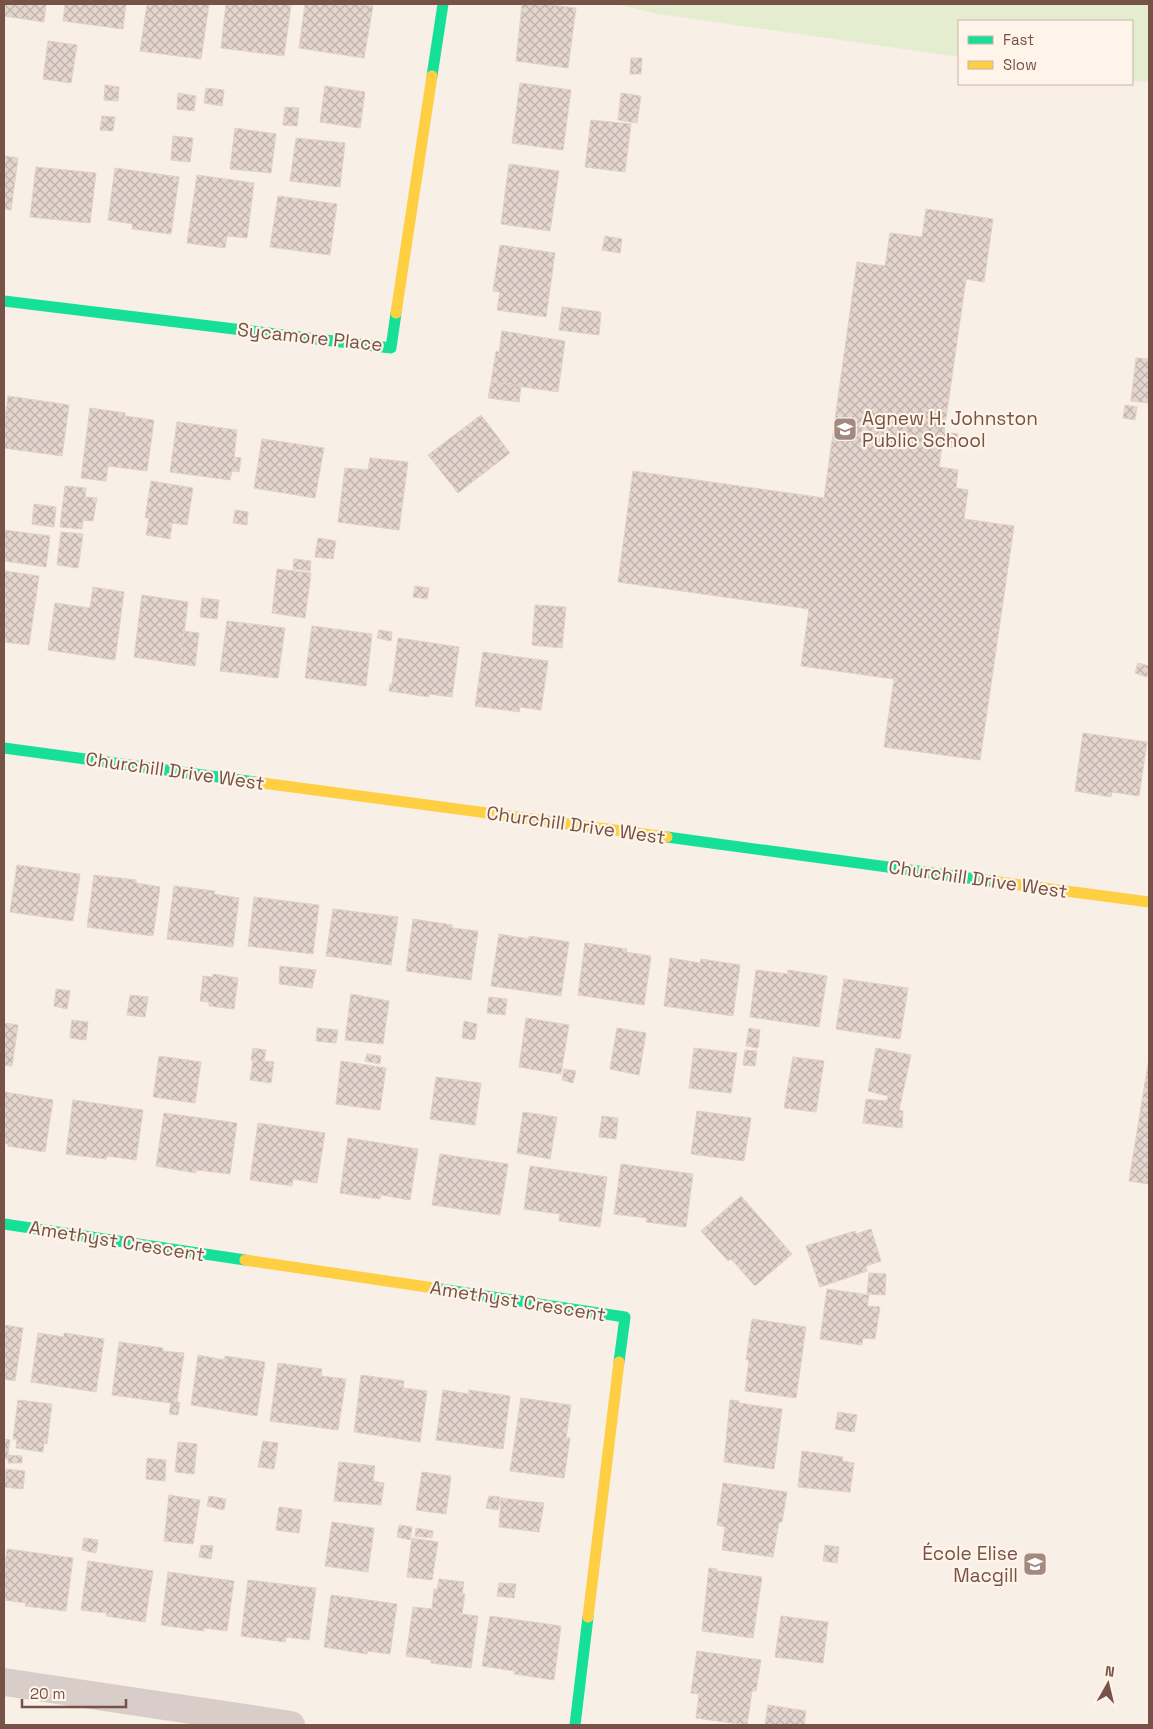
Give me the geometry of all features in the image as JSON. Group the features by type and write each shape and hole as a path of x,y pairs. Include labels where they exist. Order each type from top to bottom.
{"street":[{"name":"Sycamore Place","path":"4,302 391,348 443,4"},
{"name":"Churchill Drive West","path":"4,748 1149,902"},
{"name":"Amethyst Crescent","path":"4,1224 625,1317 575,1725"},
{"path":"4,1682 291,1725"}],"green space":[{"path":"616,4 1149,4 1149,82 1133,81 1133,20 958,20 958,57 658,14"}],"building":[{"path":"4,4 46,4 44,22 4,16"},
{"path":"65,4 126,4 123,29 63,21"},
{"path":"147,4 209,4 201,59 140,51"},
{"path":"226,4 291,5 284,56 221,48"},
{"path":"305,4 373,6 364,58 299,48"},
{"path":"522,4 543,4 576,8 568,68 516,61"},
{"path":"48,41 77,45 71,83 43,79"},
{"path":"631,58 642,58 641,74 630,74"},
{"path":"520,83 571,90 563,150 512,143"},
{"path":"105,85 119,87 118,101 104,100"},
{"path":"325,86 365,92 360,128 320,122"},
{"path":"206,88 224,90 222,106 204,103"},
{"path":"178,93 196,96 194,111 177,109"},
{"path":"621,93 641,96 637,123 618,120"},
{"path":"285,107 299,108 297,126 283,125"},
{"path":"102,116 115,117 113,131 100,130"},
{"path":"591,120 631,124 625,172 585,167"},
{"path":"235,128 276,134 271,173 230,169"},
{"path":"173,136 193,138 190,162 171,160"},
{"path":"296,138 345,143 340,187 290,181"},
{"path":"4,156 18,158 11,210 4,209"},
{"path":"509,164 559,171 550,231 501,224"},
{"path":"36,167 96,173 90,223 30,217"},
{"path":"115,168 179,177 171,234 132,229 133,224 108,220"},
{"path":"197,175 254,183 247,238 227,236 225,248 187,243"},
{"path":"278,196 337,204 330,255 270,247"},
{"path":"926,209 993,219 984,282 966,279 944,432 958,434 956,448 942,446 939,467 958,470 956,488 968,490 964,519 1014,526 980,760 884,747 894,679 801,666 809,609 618,582 633,471 824,498 857,262 885,266 890,233 922,237"},
{"path":"605,236 622,239 620,253 602,250"},
{"path":"500,245 555,253 546,317 497,310 500,292 493,291"},
{"path":"562,307 601,312 599,335 559,330"},
{"path":"502,331 565,341 558,392 491,382 496,351 499,352"},
{"path":"1136,358 1149,359 1149,403 1131,401"},
{"path":"491,382 521,386 519,402 488,398"},
{"path":"8,396 69,405 62,456 4,448 4,426"},
{"path":"1125,405 1137,407 1135,420 1123,418"},
{"path":"90,408 125,413 125,416 154,420 147,471 108,466 106,481 81,478"},
{"path":"481,415 510,453 458,493 428,455"},
{"path":"177,422 237,430 234,457 241,458 239,472 232,471 230,480 170,472"},
{"path":"262,439 324,448 315,498 254,488"},
{"path":"370,458 408,462 399,530 338,522 345,468 368,470"},
{"path":"151,481 193,488 187,525 172,523 170,539 146,535 149,518 145,518"},
{"path":"65,486 86,488 85,497 97,498 93,521 83,520 82,529 60,527"},
{"path":"34,504 56,507 54,527 32,524"},
{"path":"235,510 248,512 247,525 233,523"},
{"path":"4,530 50,536 46,567 4,561"},
{"path":"61,532 83,534 78,568 57,565"},
{"path":"318,538 336,541 333,559 315,557"},
{"path":"294,559 311,561 310,571 293,569"},
{"path":"277,569 311,573 305,618 272,613"},
{"path":"4,571 39,576 29,645 4,642"},
{"path":"415,586 429,588 427,599 413,597"},
{"path":"93,587 124,592 115,660 48,650 55,603 90,608"},
{"path":"142,595 188,602 180,664 134,657"},
{"path":"202,598 219,600 217,619 200,617"},
{"path":"535,605 566,607 562,648 532,645"},
{"path":"227,621 285,628 278,678 220,671"},
{"path":"312,626 372,634 366,686 305,678"},
{"path":"379,630 392,632 391,641 377,638"},
{"path":"184,631 199,633 195,666 180,664"},
{"path":"398,638 459,647 452,697 429,694 429,697 389,691 390,684 392,684"},
{"path":"483,652 548,661 541,710 520,707 519,712 475,706"},
{"path":"1138,663 1149,666 1147,677 1135,673"},
{"path":"1083,733 1147,742 1139,796 1112,792 1111,797 1075,791"},
{"path":"17,865 80,874 73,921 10,912"},
{"path":"94,875 136,880 136,883 160,887 153,936 87,927"},
{"path":"174,886 215,891 214,894 239,898 233,947 167,939"},
{"path":"254,897 319,905 313,954 248,946"},
{"path":"333,909 398,917 391,965 326,956"},
{"path":"413,919 452,925 452,928 478,931 471,980 406,971"},
{"path":"499,934 529,939 529,936 569,942 561,996 491,986"},
{"path":"585,943 627,949 626,952 651,956 644,1005 578,995"},
{"path":"670,958 700,963 701,959 740,965 733,1016 664,1006"},
{"path":"280,966 316,970 312,988 279,984"},
{"path":"756,970 788,974 788,970 827,976 819,1027 750,1017"},
{"path":"213,974 238,978 234,1009 209,1006 209,1002 200,1001 203,976 213,977"},
{"path":"844,979 908,988 900,1039 836,1029"},
{"path":"56,989 70,991 67,1009 54,1006"},
{"path":"351,994 389,1001 383,1044 345,1040"},
{"path":"130,995 148,997 145,1017 127,1015"},
{"path":"489,997 507,999 505,1015 487,1013"},
{"path":"526,1018 569,1025 561,1074 519,1067"},
{"path":"72,1020 88,1022 86,1040 70,1038"},
{"path":"464,1021 477,1024 475,1040 462,1038"},
{"path":"4,1023 18,1025 12,1066 4,1065"},
{"path":"317,1028 338,1030 336,1043 316,1041"},
{"path":"617,1028 646,1033 639,1075 610,1069"},
{"path":"749,1028 760,1030 758,1048 746,1046"},
{"path":"253,1048 266,1050 264,1061 274,1062 271,1083 250,1080"},
{"path":"694,1048 737,1053 731,1093 689,1088"},
{"path":"876,1048 911,1055 899,1110 903,1111 902,1128 863,1123 866,1099 887,1101 888,1096 868,1091"},
{"path":"745,1050 757,1051 755,1066 743,1065"},
{"path":"367,1054 381,1056 380,1064 365,1061"},
{"path":"159,1056 201,1062 195,1103 153,1097"},
{"path":"793,1057 824,1061 816,1112 784,1108"},
{"path":"1149,1058 1149,1184 1129,1181"},
{"path":"341,1061 386,1068 380,1110 336,1104"},
{"path":"564,1069 576,1071 573,1083 562,1080"},
{"path":"436,1077 481,1083 475,1125 430,1119"},
{"path":"4,1092 53,1100 45,1152 8,1146 8,1144 4,1143"},
{"path":"73,1100 143,1110 136,1160 107,1156 106,1159 66,1154"},
{"path":"697,1111 751,1118 744,1161 691,1154"},
{"path":"523,1112 557,1117 550,1159 517,1153"},
{"path":"164,1113 237,1123 230,1174 196,1170 196,1173 156,1166"},
{"path":"602,1116 618,1118 616,1139 599,1137"},
{"path":"258,1123 325,1133 317,1183 293,1179 292,1186 250,1180"},
{"path":"348,1138 418,1149 410,1200 381,1195 380,1199 340,1193"},
{"path":"440,1154 508,1164 500,1215 432,1205"},
{"path":"621,1164 693,1174 686,1227 646,1222 647,1218 614,1214"},
{"path":"530,1166 607,1177 600,1227 559,1221 560,1214 524,1209"},
{"path":"741,1196 792,1254 755,1286 731,1259 728,1261 701,1231"},
{"path":"871,1229 881,1261 866,1266 867,1271 820,1287 806,1246 855,1231 856,1234"},
{"path":"869,1273 886,1274 885,1295 867,1294"},
{"path":"827,1289 869,1295 867,1306 880,1307 875,1339 863,1338 862,1345 820,1339"},
{"path":"752,1319 806,1327 796,1398 745,1391 749,1360 746,1360"},
{"path":"4,1325 23,1328 15,1381 4,1379"},
{"path":"38,1333 64,1337 64,1333 104,1339 96,1392 31,1382"},
{"path":"119,1342 163,1348 163,1351 184,1353 177,1402 180,1402 178,1415 169,1414 171,1403 112,1395"},
{"path":"198,1355 224,1360 225,1356 265,1362 257,1416 191,1405"},
{"path":"278,1363 322,1369 321,1376 346,1379 338,1430 270,1421"},
{"path":"361,1375 404,1381 403,1388 427,1391 420,1442 354,1432"},
{"path":"443,1390 469,1394 469,1390 510,1396 503,1449 436,1440"},
{"path":"521,1398 571,1405 566,1438 570,1438 564,1478 510,1471"},
{"path":"18,1400 52,1404 47,1444 44,1443 43,1452 16,1448 17,1439 13,1439"},
{"path":"730,1400 782,1409 774,1469 724,1462"},
{"path":"838,1412 857,1415 854,1432 835,1429"},
{"path":"4,1439 10,1440 7,1459 4,1458"},
{"path":"263,1441 278,1443 274,1469 258,1467"},
{"path":"178,1442 197,1444 194,1474 175,1472"},
{"path":"802,1451 843,1457 842,1461 854,1463 850,1492 798,1487"},
{"path":"8,1455 22,1456 22,1463 8,1463"},
{"path":"147,1458 166,1460 165,1481 146,1479"},
{"path":"339,1462 375,1466 373,1481 384,1483 381,1505 334,1501"},
{"path":"6,1469 25,1471 23,1489 4,1487"},
{"path":"422,1472 451,1476 446,1514 416,1510"},
{"path":"723,1483 787,1492 782,1522 779,1522 773,1557 722,1550 725,1527 717,1525"},
{"path":"169,1495 200,1500 193,1544 164,1541"},
{"path":"209,1496 226,1499 224,1510 207,1506"},
{"path":"489,1496 500,1497 498,1510 486,1508"},
{"path":"501,1498 544,1503 539,1532 499,1527"},
{"path":"279,1507 302,1510 299,1533 276,1530"},
{"path":"332,1522 374,1528 368,1572 325,1566"},
{"path":"399,1525 412,1527 410,1540 397,1537"},
{"path":"416,1528 433,1531 432,1538 415,1536"},
{"path":"84,1538 98,1540 96,1553 82,1550"},
{"path":"412,1538 438,1542 432,1580 407,1577"},
{"path":"201,1545 213,1546 211,1559 199,1557"},
{"path":"825,1545 839,1547 837,1563 823,1561"},
{"path":"7,1549 73,1558 66,1611 25,1606 26,1603 4,1600 4,1571"},
{"path":"88,1561 153,1571 145,1622 106,1616 107,1613 81,1610"},
{"path":"709,1568 717,1569 717,1571 762,1577 753,1638 702,1631"},
{"path":"168,1572 234,1581 227,1631 204,1628 204,1631 161,1625"},
{"path":"439,1579 464,1582 462,1594 465,1594 462,1614 478,1616 471,1668 431,1663 431,1660 406,1656 413,1607 432,1609 434,1589 437,1590"},
{"path":"248,1580 316,1588 309,1640 286,1637 285,1642 241,1636"},
{"path":"499,1583 516,1584 514,1598 497,1596"},
{"path":"331,1595 397,1604 390,1654 368,1651 367,1654 324,1647"},
{"path":"490,1616 561,1626 554,1680 514,1674 515,1671 482,1666"},
{"path":"781,1616 828,1622 823,1663 775,1657"},
{"path":"697,1651 761,1660 756,1691 752,1691 747,1725 696,1718 699,1694 691,1693"},
{"path":"768,1705 806,1711 804,1725 765,1725"}],"traffic: fast":[{"path":"432,76 443,4"},
{"path":"4,301 391,348 396,313"},
{"path":"4,748 255,782"},
{"path":"667,837 998,882"},
{"path":"4,1224 245,1260"},
{"path":"434,1288 625,1317 619,1362"},
{"path":"575,1725 588,1617"}],"traffic: slow":[{"path":"396,313 432,76"},
{"path":"255,782 667,837"},
{"path":"998,882 1149,902"},
{"path":"245,1260 434,1288"},
{"path":"588,1617 619,1362"}],"place":[{"name":"Agnew H. Johnston Public School","path":"845,429"},
{"name":"École Elise Macgill","path":"1035,1564"}]}
